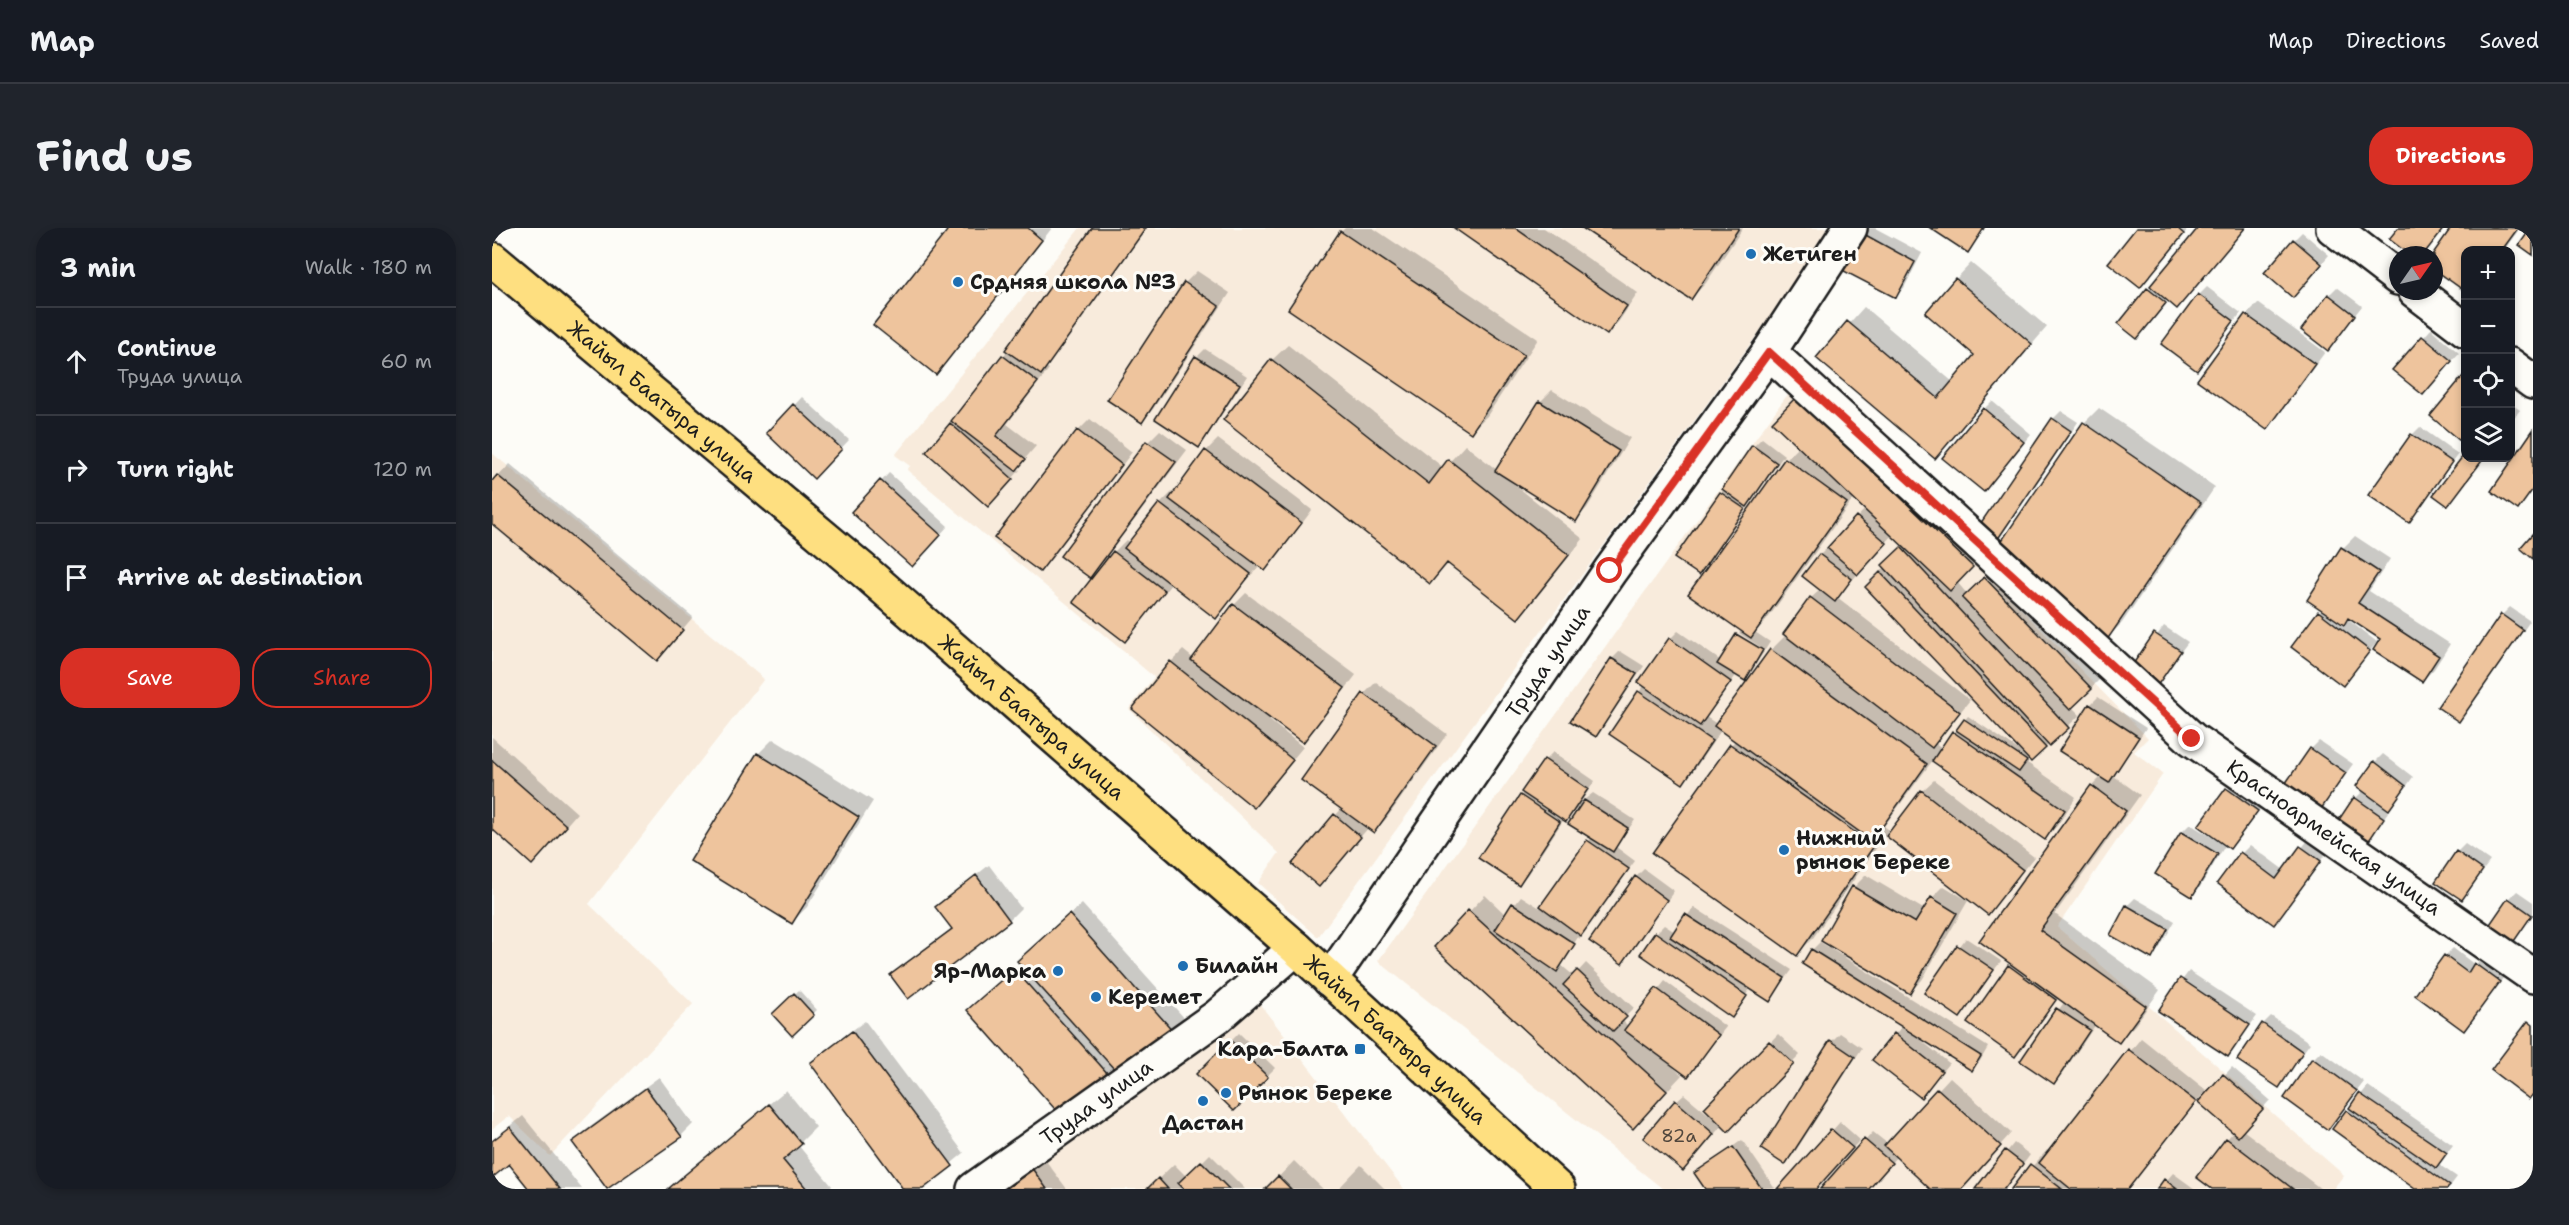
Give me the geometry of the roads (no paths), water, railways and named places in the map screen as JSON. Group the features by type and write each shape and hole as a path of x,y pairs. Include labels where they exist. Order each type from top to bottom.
{"highway":[{"name":"Жайыл Баатыра улица","path":"492,259 863,570 1296,948 1558,1189"}],"street":[{"name":"Труда улица","path":"1330,980 1610,571 1769,352 1850,228"},
{"path":"2333,228 2389,271"},
{"path":"2427,300 2461,326"},
{"name":"Красноармейская улица","path":"1769,352 2192,739 2533,976"},
{"path":"2515,368 2533,382"},
{"name":"Труда улица","path":"974,1189 1218,1016 1296,948"}],"place":[{"name":"Жетиген","path":"1751,254"},
{"name":"Срдняя школа №3","path":"958,282"},
{"name":"Нижний рынок Береке","path":"1784,850"},
{"name":"Билайн","path":"1183,966"},
{"name":"Яр-Марка","path":"1058,971"},
{"name":"Керемет","path":"1096,997"},
{"name":"Кара-Балта","path":"1360,1049"},
{"name":"Рынок Береке","path":"1226,1093"},
{"name":"Дастан","path":"1203,1101"}]}
